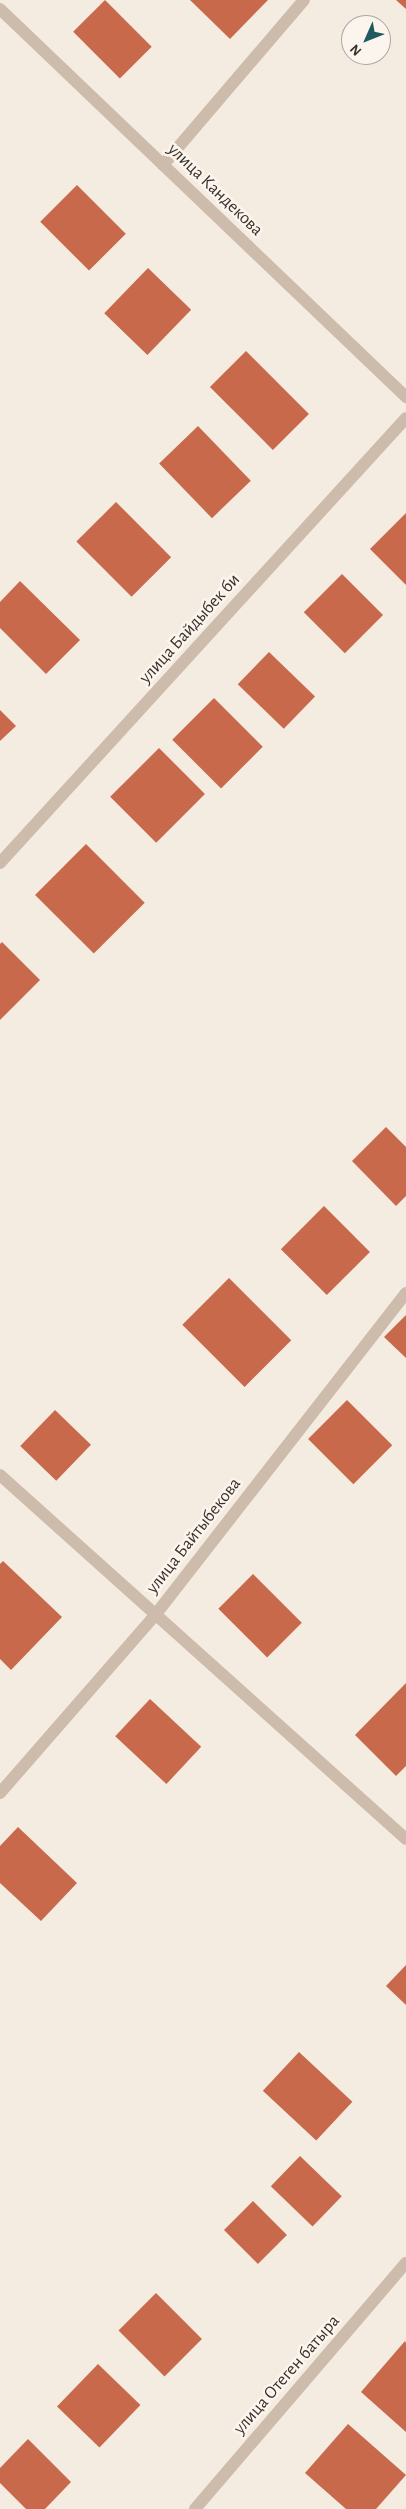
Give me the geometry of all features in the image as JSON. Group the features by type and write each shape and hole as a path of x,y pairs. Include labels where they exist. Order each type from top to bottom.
{"street":[{"path":"163,165 304,0"},
{"name":"улица Кандекова","path":"0,9 406,397"},
{"name":"улица Байдыбек би","path":"0,863 406,418"},
{"name":"улица Байтыбекова","path":"0,1793 156,1614 406,1293"},
{"path":"0,1475 406,1839"},
{"name":"улица Отеген батыра","path":"195,2509 406,2263"}],"building":[{"path":"105,0 152,47 120,78 73,32"},
{"path":"190,0 268,0 230,39"},
{"path":"396,0 406,0 406,9"},
{"path":"77,185 126,234 89,271 40,222"},
{"path":"148,268 191,310 147,355 104,313"},
{"path":"246,351 309,414 273,450 210,387"},
{"path":"198,426 251,481 212,518 159,464"},
{"path":"116,502 171,557 132,597 76,542"},
{"path":"406,513 406,585 370,549"},
{"path":"342,574 383,615 345,653 304,612"},
{"path":"20,581 80,640 46,674 0,628 0,602"},
{"path":"269,652 315,696 284,729 238,684"},
{"path":"214,698 263,747 221,789 172,740"},
{"path":"0,710 16,726 0,741"},
{"path":"159,748 205,794 156,843 110,797"},
{"path":"86,844 145,903 94,954 35,895"},
{"path":"2,942 40,980 0,1020 0,944"},
{"path":"386,1127 406,1147 406,1196 396,1206 352,1161"},
{"path":"324,1206 370,1252 327,1295 281,1249"},
{"path":"229,1278 291,1340 245,1387 182,1325"},
{"path":"406,1315 406,1358 384,1337"},
{"path":"347,1400 392,1445 353,1484 308,1439"},
{"path":"55,1410 91,1445 56,1481 20,1446"},
{"path":"3,1561 62,1617 11,1670 0,1659 0,1564"},
{"path":"253,1574 302,1623 267,1657 218,1609"},
{"path":"406,1683 406,1766 396,1776 355,1735"},
{"path":"150,1699 201,1747 166,1784 115,1736"},
{"path":"18,1827 77,1883 41,1921 0,1883 0,1846"},
{"path":"406,1965 406,2005 386,1986"},
{"path":"299,2052 352,2102 316,2141 263,2091"},
{"path":"300,2156 342,2196 313,2227 271,2186"},
{"path":"253,2201 287,2235 258,2264 224,2230"},
{"path":"156,2293 202,2339 164,2376 119,2330"},
{"path":"405,2341 406,2343 406,2432 361,2392"},
{"path":"98,2364 140,2405 99,2447 57,2406"},
{"path":"348,2424 406,2475 376,2509 346,2509 305,2473"},
{"path":"28,2439 71,2482 45,2509 26,2509 0,2483 0,2468"}]}
